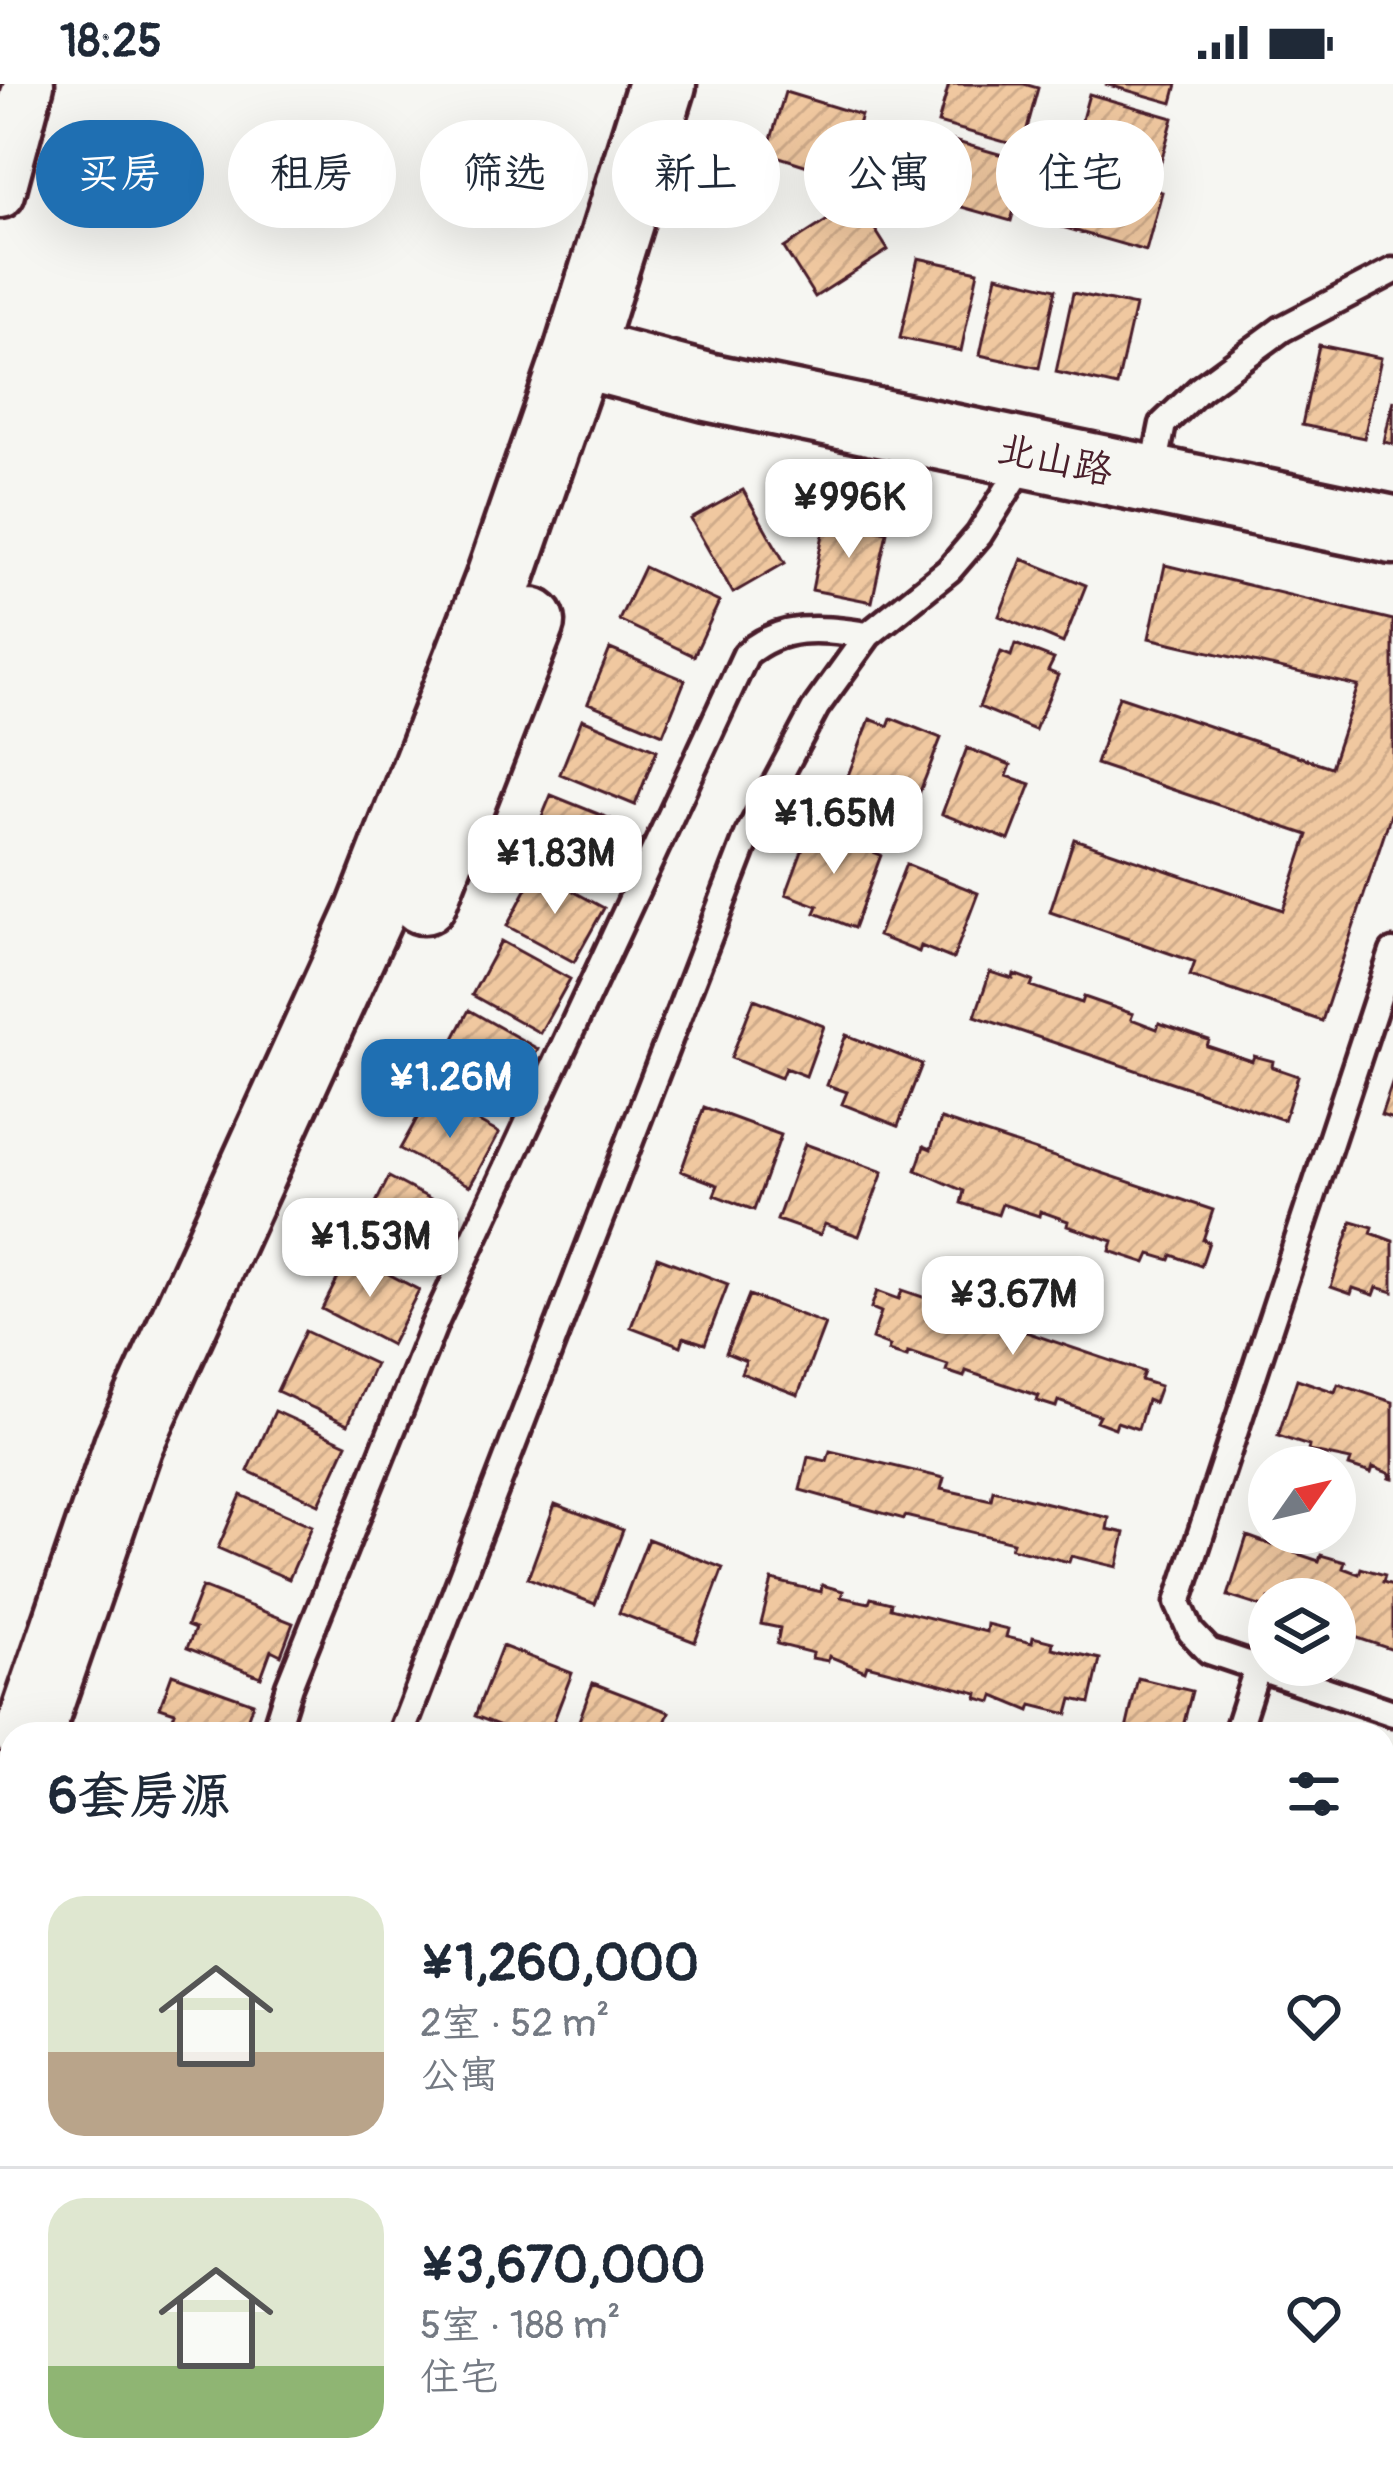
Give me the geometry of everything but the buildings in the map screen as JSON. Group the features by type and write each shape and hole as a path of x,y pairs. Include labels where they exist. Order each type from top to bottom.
{"street":[{"path":"0,194 29,84"},
{"path":"81,1722 171,1460 411,930 478,764 600,359 662,84"},
{"path":"33,1722 129,1443 370,913 499,580 600,359 708,84"},
{"name":"北山路","path":"600,359 706,387 1393,530"}],"lane":[{"path":"1151,480 1162,424 1200,389 1282,328 1393,271"},
{"path":"406,1722 748,835 816,707 868,635 949,570 979,535 1030,454"},
{"path":"278,1722 434,1325 746,654 760,641 796,629 868,635"},
{"path":"1248,1666 1209,1651 1191,1632 1178,1603 1393,952"},
{"path":"1240,1722 1252,1686"},
{"path":"1310,1686 1393,1713"}]}
